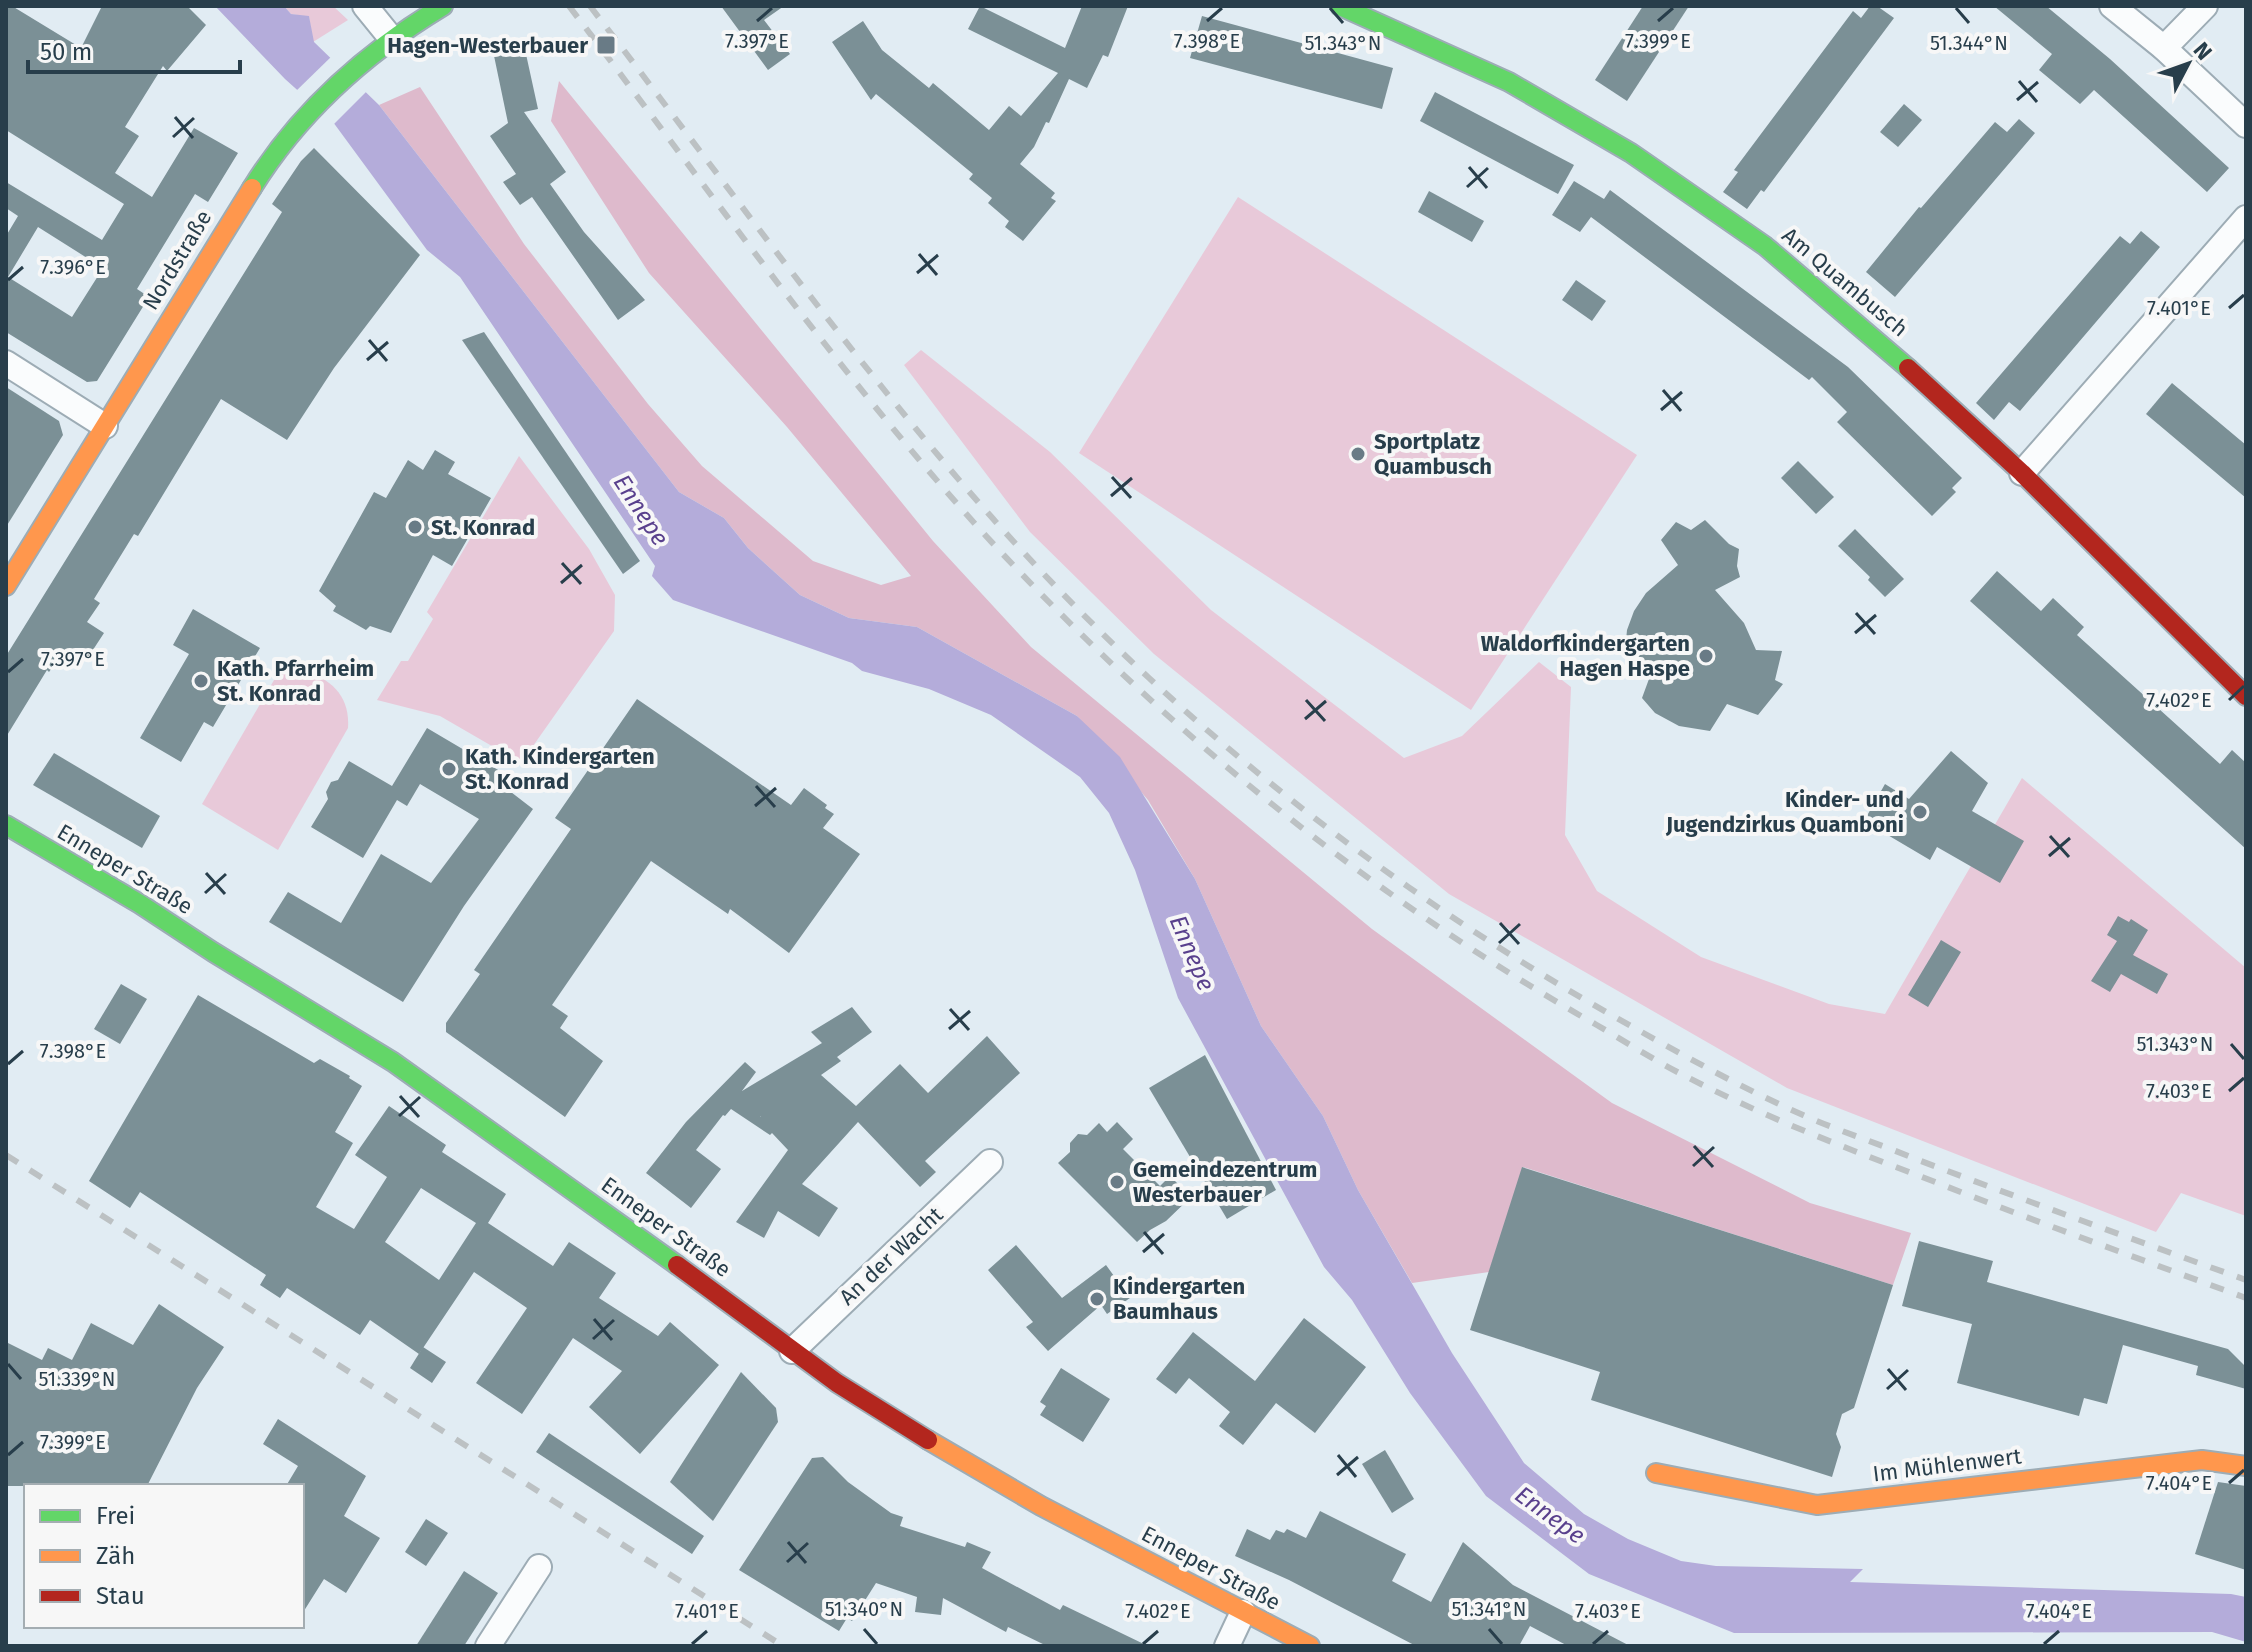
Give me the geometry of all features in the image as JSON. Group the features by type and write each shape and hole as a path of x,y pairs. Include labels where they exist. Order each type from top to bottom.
{"street":[{"path":"365,6 391,38"},
{"name":"Nordstraße","path":"6,586 260,170 288,136 369,57 391,38 443,6"},
{"name":"Am Quambusch","path":"1340,6 1509,82 1631,153 1765,246 1890,351 2022,473 2246,696"},
{"path":"2112,6 2164,48 2246,125"},
{"path":"2164,48 2205,6"},
{"path":"2022,473 2246,218"},
{"path":"6,363 105,426"},
{"name":"Enneper Straße","path":"6,825 367,1044 599,1207 792,1351 880,1411 1041,1506 1310,1646"},
{"name":"An der Wacht","path":"792,1351 990,1162"},
{"name":"Im Mühlenwert","path":"1656,1473 1817,1505 2202,1460 2246,1466"},
{"path":"488,1646 539,1567"},
{"path":"1227,1646 1243,1612"}],"shaded area":[{"path":"284,6 333,6 348,20 313,42 309,17 291,14"},
{"path":"559,81 933,541 1031,647 1372,929 1612,1103 1810,1203 1911,1233 1893,1285 1523,1167 1489,1272 1412,1283 1358,1190 1323,1116 1261,1026 1195,879 1148,800 1077,716 917,627 849,618 800,595 748,548 724,518 679,492 379,105 420,87 524,244 648,404 702,466 813,561 881,585 911,576 787,427 649,273 551,121"},
{"name":"Sportplatz Quambusch","path":"1238,197 1637,455 1471,710 1079,453"},
{"path":"921,350 1050,452 1211,610 1404,758 1462,736 1539,662 1571,687 1565,835 1597,891 1701,957 1829,1004 1885,1014 2022,778 2246,968 2246,1216 2181,1193 2156,1232 1787,1088 1449,894 1154,654 1030,532 904,365"},
{"path":"519,456 589,549 615,595 614,631 521,763 440,716 377,700 401,661 408,661 433,619 427,612"},
{"path":"303,669 323,678 337,691 346,707 348,728 278,850 202,804 277,675"}],"water":[{"name":"Ennepe","path":"215,6 284,6 291,14 309,16 314,42 379,105 679,492 724,518 748,548 800,595 849,618 917,627 1077,716 1120,757 1195,879 1261,1026 1323,1116 1358,1190 1452,1353 1524,1463 1584,1514 1628,1539 1681,1561 1716,1566 1863,1569 1850,1582 2231,1594 2246,1597 2246,1642 2212,1632 1734,1633 1589,1574 1486,1496 1410,1393 1352,1300 1324,1267 1178,998 1135,870 1109,813 1080,777 991,715 929,689 862,671 852,663 673,600 652,576 655,566 460,277 427,250 333,122 285,79"}],"pier":[{"path":"333,55 368,90 331,127 294,93"}],"building":[{"path":"6,6 12,6 81,48 102,6 187,6 206,25 167,71 163,66 125,127 139,136 115,173 152,197 194,128 238,153 208,202 195,194 137,289 149,297 97,381 87,382 6,332 6,236 18,216 6,208 6,182 102,240 124,204 6,130","holes":["38,227 103,268 72,317 8,277"]},
{"path":"721,6 784,6 764,20 790,54 768,70"},
{"path":"980,6 1065,48 1082,6 1128,6 1108,57 1103,55 1087,88 1069,79 1049,123 1046,122 1034,147 1020,164 1055,193 1051,198 1056,201 1023,241 1005,227 1009,221 988,203 992,198 969,179 973,174 876,94 871,100 832,42 863,21 882,50 929,88 933,83 989,130 1009,106 1021,116 1058,73 968,29"},
{"path":"1643,6 1689,6 1627,101 1595,80"},
{"path":"1870,6 1877,6 1894,18 1764,192 1761,190 1747,209 1723,192 1738,172 1734,170 1853,11 1861,18"},
{"path":"1994,6 2046,6 2110,59 2229,168 2207,192 2094,90 2080,104 2039,70 2052,54"},
{"path":"1202,16 1393,68 1382,109 1190,58"},
{"path":"524,45 538,109 524,112 566,172 550,184 584,232 645,300 618,320 532,197 520,205 503,182 516,174 490,136 508,123 493,51"},
{"path":"1435,92 1574,165 1558,194 1420,121"},
{"path":"1904,104 1922,120 1898,147 1880,132"},
{"path":"2019,119 2035,133 1895,297 1866,272 1995,122 2007,132"},
{"path":"314,148 420,255 334,368 287,440 221,399 138,536 134,534 94,599 100,603 87,622 104,633 87,659 71,649 59,668 54,665 49,672 47,670 6,737 6,656 282,212 272,204 301,161"},
{"path":"1574,181 1604,199 1610,190 1848,367 1962,478 1952,488 1956,492 1932,516 1837,422 1847,412 1812,377 1809,380 1591,217 1580,232 1552,215"},
{"path":"1429,191 1484,221 1472,242 1418,212"},
{"path":"2141,231 2160,247 2020,411 2009,402 1994,420 1976,403 2120,236 2130,244"},
{"path":"1576,280 1606,301 1592,321 1562,300"},
{"path":"484,332 640,561 623,574 462,340"},
{"path":"2172,383 2246,445 2246,498 2146,414"},
{"path":"6,387 59,421 63,435 6,527"},
{"name":"St. Konrad","path":"435,450 455,462 448,474 491,498 452,566 433,555 391,633 370,626 366,630 333,611 336,606 319,591 374,492 386,498 408,460 423,470"},
{"path":"1798,461 1834,497 1816,514 1781,478"},
{"name":"Waldorfkindergarten Hagen Haspe","path":"1705,520 1729,544 1739,549 1737,566 1740,577 1715,590 1744,623 1756,650 1782,651 1775,680 1783,684 1758,715 1727,704 1710,731 1679,726 1655,713 1642,698 1653,668 1625,651 1627,630 1634,611 1646,593 1678,565 1661,540 1676,522 1691,530"},
{"path":"1855,529 1904,579 1885,597 1868,580 1870,577 1838,546"},
{"path":"1997,571 2041,611 2053,598 2084,627 2077,635 2220,764 2232,750 2246,763 2246,849 1970,601"},
{"name":"Kath. Pfarrheim St. Konrad","path":"193,609 260,648 213,727 204,722 181,762 140,738 189,654 173,645"},
{"path":"637,699 791,805 804,788 834,814 823,828 860,854 789,953 730,909 728,914 651,861 552,1005 568,1016 560,1028 603,1061 565,1117 446,1032 446,1023 480,974 474,970 571,829 555,818"},
{"path":"427,728 510,777 503,786 533,809 464,906 403,1002 269,922 288,892 341,923 381,854 431,883 479,819 420,784 407,806 397,800 363,858 311,827 328,799 326,792 331,782 338,780 349,761 392,786"},
{"name":"Kinder- und Jugendzirkus Quamboni","path":"1951,751 1988,783 1972,811 2024,841 2000,883 1937,847 1930,860 1864,821 1885,784 1909,799"},
{"path":"54,753 160,816 142,848 33,785"},
{"path":"2118,916 2129,922 2131,919 2148,930 2133,955 2168,974 2157,994 2121,974 2110,992 2091,981 2117,941 2107,935"},
{"path":"1941,940 1961,952 1928,1007 1908,995"},
{"path":"121,984 147,999 120,1044 94,1029"},
{"path":"198,995 314,1063 320,1059 362,1086 335,1132 353,1143 316,1207 354,1229 387,1177 355,1155 389,1106 446,1145 442,1152 506,1194 488,1223 553,1266 569,1242 616,1273 599,1298 658,1336 670,1322 719,1365 640,1454 589,1407 622,1371 573,1338 522,1414 476,1383 527,1308 474,1272 419,1354 370,1320 360,1335 287,1288 280,1298 260,1285 266,1275 140,1192 130,1208 89,1181","holes":["421,1188 476,1223 439,1280 385,1242"]},
{"path":"852,1007 872,1032 837,1057 841,1061 821,1075 856,1106 900,1064 928,1093 987,1036 1020,1073 925,1161 936,1172 920,1187 858,1122 802,1184 838,1208 819,1237 778,1211 764,1238 736,1222 788,1150 772,1133 770,1135 731,1109 696,1150 721,1169 691,1208 646,1173 686,1122 745,1062 756,1072 742,1091 822,1043 811,1032"},
{"path":"1205,1055 1276,1190 1227,1219 1149,1088"},
{"name":"Gemeindezentrum Westerbauer","path":"1117,1122 1133,1139 1123,1149 1160,1186 1170,1176 1191,1197 1166,1221 1137,1242 1058,1163 1070,1152 1070,1143 1078,1134 1087,1135 1099,1123 1107,1132"},
{"path":"1522,1167 1893,1285 1854,1408 1842,1414 1836,1434 1841,1447 1832,1477 1591,1400 1600,1372 1470,1330"},
{"path":"1919,1241 1993,1261 1987,1282 2228,1349 2246,1367 2246,1389 2196,1375 2198,1366 2123,1345 2107,1404 2084,1398 2079,1416 1957,1383 1972,1324 1902,1306"},
{"name":"Kindergarten Baumhaus","path":"1016,1245 1062,1298 1106,1265 1130,1298 1107,1314 1101,1305 1048,1351 1026,1327 1033,1322 988,1270"},
{"path":"159,1304 224,1347 197,1388 148,1484 6,1486 6,1342 42,1360 48,1348 72,1360 91,1323 133,1345"},
{"path":"1304,1318 1366,1367 1315,1433 1276,1403 1243,1445 1219,1426 1230,1412 1189,1378 1176,1394 1156,1379 1193,1332 1255,1381"},
{"path":"423,1347 446,1362 432,1383 410,1368"},
{"path":"1061,1368 1110,1399 1083,1442 1040,1415 1046,1406 1040,1402"},
{"path":"741,1372 776,1408 778,1422 713,1521 670,1482"},
{"path":"278,1419 366,1476 344,1516 380,1538 346,1593 324,1579 304,1611 304,1484 287,1484 298,1466 263,1444"},
{"path":"549,1433 704,1536 692,1554 536,1452"},
{"path":"1385,1450 1414,1499 1392,1513 1362,1464"},
{"path":"823,1457 848,1482 891,1513 903,1517 900,1526 965,1547 967,1542 991,1552 982,1568 1060,1610 1063,1605 1148,1646 1047,1646 1008,1627 1006,1632 943,1598 941,1615 915,1612 917,1597 876,1583 852,1621 847,1618 839,1631 739,1570 812,1458"},
{"path":"2218,1482 2246,1486 2246,1570 2195,1554"},
{"path":"1320,1511 1406,1554 1392,1581 1431,1602 1463,1542 1513,1585 1630,1646 1568,1646 1530,1626 1519,1646 1416,1646 1289,1580 1235,1556 1247,1529 1270,1540 1276,1530 1284,1533 1287,1529 1306,1538"},
{"path":"426,1519 448,1533 426,1566 405,1552"},
{"path":"464,1571 498,1593 464,1646 416,1646"}],"railway":[{"path":"569,6 824,342 986,536 1124,675 1271,804 1428,920 1510,974 1653,1059 1718,1093 1869,1157 2246,1298"},
{"path":"590,6 838,332 995,521 1137,667 1292,800 1373,862 1543,975 1738,1084 1830,1126 2246,1280"},
{"path":"6,1155 783,1646"}],"traffic: fast":[{"path":"252,188 291,134 337,86 388,43 443,6"},
{"path":"1340,6 1509,82 1631,153 1765,246 1908,368"},
{"path":"6,825 140,904 393,1062 677,1265"}],"traffic: slow":[{"path":"6,586 252,188"},
{"path":"928,1440 1041,1506 1310,1646"},
{"path":"1656,1473 1817,1505 2202,1460 2246,1466"}],"traffic: jam":[{"path":"1908,368 2022,473 2246,696"},
{"path":"677,1265 837,1383 928,1440"}],"place":[{"name":"Hagen-Westerbauer","path":"606,45"},
{"name":"Sportplatz Quambusch","path":"1358,454"},
{"name":"St. Konrad","path":"415,527"},
{"name":"Waldorfkindergarten Hagen Haspe","path":"1706,656"},
{"name":"Kath. Pfarrheim St. Konrad","path":"201,681"},
{"name":"Kath. Kindergarten St. Konrad","path":"449,769"},
{"name":"Kinder- und Jugendzirkus Quamboni","path":"1920,812"},
{"name":"Gemeindezentrum Westerbauer","path":"1117,1182"},
{"name":"Kindergarten Baumhaus","path":"1097,1299"}]}
